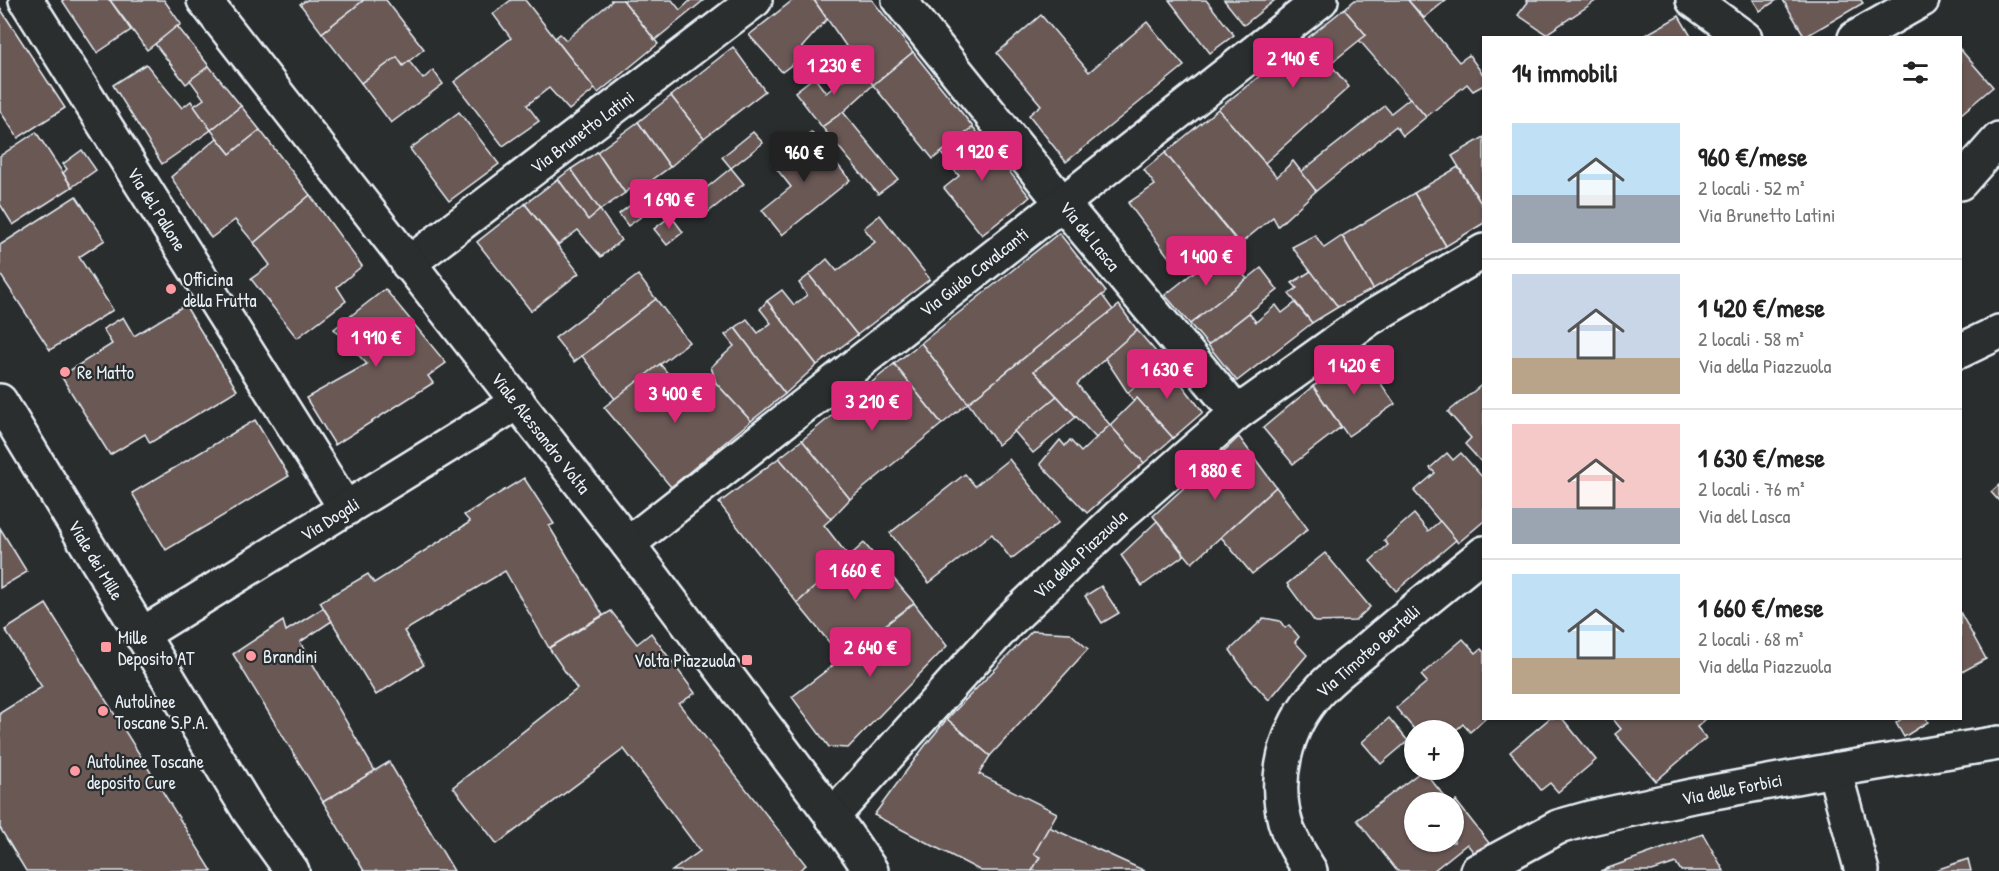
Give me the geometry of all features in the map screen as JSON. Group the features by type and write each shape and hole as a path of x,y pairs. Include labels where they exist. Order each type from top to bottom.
{"street":[{"name":"Via del Pallone","path":"26,0 346,509"},
{"name":"Viale Alessandro Volta","path":"204,0 628,544 832,817 862,868"},
{"name":"Via Brunetto Latini","path":"408,264 755,0"},
{"name":"Via del Lasca","path":"899,0 1062,203 1237,413"},
{"name":"Via Guido Cavalcanti","path":"628,544 1321,0"},
{"path":"1693,0 1742,36"},
{"path":"1859,36 1922,0"},
{"path":"1962,181 1999,139"},
{"name":"Via della Piazzuola","path":"832,817 1008,622 1119,516 1237,413 1370,318 1482,252"},
{"path":"1962,350 1999,332"},
{"name":"Viale dei Mille","path":"0,401 284,871"},
{"name":"Via Dogali","path":"141,635 518,402"},
{"name":"Via Timoteo Bertelli","path":"1310,871 1288,831 1281,798 1284,764 1294,727 1320,690 1482,555"},
{"name":"Via delle Forbici","path":"1477,871 1558,827 1590,818 1692,796 1833,770 1999,743"},
{"path":"1833,770 1862,871"},
{"name":"Viale dei Mille","path":"249,811 292,871"}],"building":[{"path":"62,0 110,0 131,30 97,53"},
{"path":"110,0 164,0 181,24 147,50"},
{"path":"307,0 364,0 322,33 300,4"},
{"path":"364,0 386,0 424,49 403,66 397,57 361,83 322,33"},
{"path":"511,0 525,0 595,89 569,110 549,88 527,105 539,121 503,146 454,82 511,38 493,14"},
{"path":"610,0 623,0 658,44 598,93 555,38 560,34 566,40 612,1"},
{"path":"623,0 672,0 680,10 691,0 704,0 655,40"},
{"path":"793,0 814,0 827,19 795,55 798,60 782,72 749,35"},
{"path":"814,0 872,0 913,52 873,85"},
{"path":"1169,0 1206,0 1234,35 1210,53"},
{"path":"1224,0 1275,0 1244,25"},
{"path":"1355,0 1408,0 1459,62 1469,55 1482,73 1482,86 1473,91 1467,84 1426,117 1359,40 1366,35 1344,9"},
{"path":"1408,0 1446,0 1424,18"},
{"path":"1526,0 1597,0 1546,34 1518,15 1528,2"},
{"path":"1753,0 1777,0 1760,11"},
{"path":"1783,0 1861,0 1863,3 1807,36 1804,36"},
{"path":"0,8 65,108 18,138 0,111"},
{"path":"1344,9 1366,35 1330,64 1349,87 1265,163 1218,109"},
{"path":"1041,15 1089,72 1147,22 1184,66 1066,162 1029,115 1041,105 997,53"},
{"path":"1679,16 1691,36 1644,36"},
{"path":"177,26 209,66 186,84 155,44"},
{"path":"733,47 765,91 704,138 671,96"},
{"path":"1962,51 1993,87 1962,113"},
{"path":"913,52 973,127 933,159 873,85"},
{"path":"397,57 403,66 409,61 423,79 433,70 443,84 391,123 361,83"},
{"path":"146,64 182,108 191,101 211,130 162,164 113,85"},
{"path":"209,66 241,106 211,130 194,106 204,99 190,80"},
{"path":"861,66 873,85 822,127 795,92 814,77 826,93"},
{"path":"671,96 704,138 670,167 638,122"},
{"path":"1410,98 1426,117 1403,136 1396,126 1316,191 1301,172 1385,106 1391,113"},
{"path":"241,106 260,130 230,154 211,130"},
{"path":"1218,109 1277,177 1293,161 1316,191 1278,226 1273,217 1240,244 1165,153"},
{"path":"459,112 499,164 449,201 410,149"},
{"path":"843,112 898,179 878,194 822,127"},
{"path":"638,122 670,167 634,193 629,189 625,193 597,152"},
{"path":"973,127 1030,197 982,235 944,188 959,176 941,153"},
{"path":"260,130 310,195 254,243 235,220 211,238 171,177 217,138 230,154"},
{"path":"36,132 72,187 13,225 0,204 0,156"},
{"path":"753,132 763,143 731,168 722,157"},
{"path":"811,132 850,180 782,235 762,210 791,187 772,163"},
{"path":"1482,138 1482,205 1452,156"},
{"path":"82,150 96,170 72,187 63,173 67,169 63,164"},
{"path":"597,152 625,193 600,210 571,169"},
{"path":"1165,153 1235,239 1217,253 1210,243 1177,268 1128,203 1155,185 1144,170"},
{"path":"1458,167 1482,205 1482,224 1446,246 1414,193"},
{"path":"731,168 744,184 702,217 689,202"},
{"path":"571,169 600,210 588,220 558,179"},
{"path":"558,179 588,220 600,210 621,240 601,257 578,230 558,245 525,204"},
{"path":"1414,193 1446,246 1373,289 1342,236"},
{"path":"310,195 362,266 337,287 346,301 297,338 251,279 270,265 254,243"},
{"path":"76,196 105,240 79,257 113,310 50,350 0,274 0,245"},
{"path":"633,203 642,216 628,226 619,214"},
{"path":"525,204 579,273 531,311 477,242"},
{"path":"880,215 930,279 857,335 809,275 827,259 837,271 875,242 864,228"},
{"path":"671,216 683,232 667,245 654,229"},
{"path":"1059,233 1106,292 968,403 921,343"},
{"path":"1315,235 1324,248 1342,236 1373,289 1338,307 1292,247"},
{"path":"1223,249 1247,279 1190,324 1165,295"},
{"path":"1261,268 1278,290 1208,345 1190,324"},
{"path":"1311,271 1338,307 1312,323 1289,294 1297,288 1292,283"},
{"path":"638,275 656,299 574,362 555,338"},
{"path":"809,275 857,335 817,365 767,301 782,290 794,305 807,295 799,283"},
{"path":"385,289 446,363 428,376 433,383 335,445 306,398 367,364 334,329"},
{"path":"1102,295 1113,310 1034,371 1057,396 998,445 968,403"},
{"path":"656,299 689,342 615,399 582,356"},
{"path":"767,301 817,365 785,394 735,328 747,319 758,333 771,323 760,309"},
{"path":"1295,303 1312,323 1237,381 1208,345 1249,313 1256,322 1276,305 1282,313"},
{"path":"185,305 237,390 150,443 145,434 110,455 61,376 112,344 103,329 123,317 134,336"},
{"path":"1119,305 1137,330 1077,384 1110,425 1096,438 1034,371"},
{"path":"735,328 785,394 751,421 716,383 711,367 734,346 725,335"},
{"path":"1137,330 1163,360 1128,393 1105,358"},
{"path":"921,343 968,403 942,424 894,364"},
{"path":"1362,356 1395,404 1348,436 1313,386"},
{"path":"1163,360 1203,412 1173,438 1137,398 1134,401 1128,393"},
{"path":"660,364 675,382 661,392 680,412 716,383 751,421 671,487 604,407"},
{"path":"894,364 942,424 850,499 802,440"},
{"path":"1482,385 1482,463 1465,444 1471,438 1448,412"},
{"path":"1313,386 1341,427 1293,464 1263,428"},
{"path":"1057,396 1076,417 1033,453 1014,431"},
{"path":"1137,398 1173,438 1144,463 1110,425"},
{"path":"255,420 289,476 166,550 132,493"},
{"path":"1110,425 1144,463 1087,513 1040,464 1060,440 1065,446 1070,440 1081,452"},
{"path":"1239,437 1276,487 1192,563 1153,516"},
{"path":"802,440 850,499 831,519 779,458"},
{"path":"1447,453 1453,460 1461,453 1482,477 1482,523 1458,543 1414,491 1435,473 1430,468"},
{"path":"779,458 831,519 824,525 849,557 797,603 719,503"},
{"path":"1009,459 1059,522 1011,559 992,534 929,583 890,533 965,474 975,486"},
{"path":"524,478 554,524 549,526 603,615 549,648 505,571 404,631 424,665 376,695 320,602 368,574 374,583 470,522 464,515"},
{"path":"1999,485 1999,501 1991,492"},
{"path":"1276,487 1308,529 1252,574 1221,537"},
{"path":"1414,514 1428,531 1440,521 1456,540 1396,591 1370,561 1388,545 1384,540"},
{"path":"1157,521 1184,555 1142,586 1121,555"},
{"path":"0,528 27,572 0,588"},
{"path":"864,543 914,603 842,658 797,603"},
{"path":"1325,553 1370,607 1355,621 1315,622 1287,584"},
{"path":"1101,586 1119,613 1102,623 1085,596"},
{"path":"914,603 947,646 848,748 829,747 792,697"},
{"name":"Autolinee Toscane deposito Cure","path":"46,604 212,871 26,871 0,828 0,713 42,687 5,630"},
{"path":"323,608 332,621 300,642 375,771 323,802 233,654 283,621 286,631"},
{"path":"611,611 637,644 651,633 695,693 679,704 806,865 798,871 672,871 700,851 624,749 497,844 453,787 577,689 549,648"},
{"path":"1962,616 1986,659 1962,672"},
{"path":"1264,618 1280,621 1285,628 1289,625 1299,637 1295,642 1307,655 1269,700 1250,679 1230,650"},
{"path":"1032,631 1070,633 1088,649 990,756 947,719"},
{"path":"1463,639 1476,653 1481,649 1484,720 1470,732 1464,725 1464,720 1406,720 1396,708 1427,682 1421,675"},
{"path":"1389,718 1404,736 1404,744 1381,764 1362,742"},
{"path":"947,719 990,756 979,774 1057,813 1034,854 1040,857 1032,871 981,871 874,815"},
{"path":"1548,720 1564,720 1596,760 1558,792 1550,783 1541,790 1510,752"},
{"path":"1614,720 1705,720 1697,727 1706,738 1656,781 1615,734 1621,729"},
{"path":"1900,720 1927,720 1928,722 1904,737 1896,723"},
{"path":"389,762 454,871 364,871 323,802"},
{"path":"1410,780 1431,780 1441,792 1404,792 1404,852 1457,852 1433,871 1397,871 1357,820"},
{"path":"1464,811 1489,843 1475,854 1467,844 1464,846"},
{"path":"1049,827 1145,871 1032,871 1040,857 1034,854"},
{"path":"1703,834 1724,871 1681,871 1676,863 1652,871 1600,871"},
{"path":"1968,859 1971,871 1933,871"}],"place":[{"name":"Officina della Frutta","path":"171,289"},
{"name":"Re Matto","path":"65,372"},
{"name":"Mille Deposito AT","path":"106,647"},
{"name":"Brandini","path":"251,656"},
{"name":"Volta Piazzuola","path":"747,660"},
{"name":"Autolinee Toscane S.P.A.","path":"103,711"},
{"name":"Autolinee Toscane deposito Cure","path":"75,771"}]}
